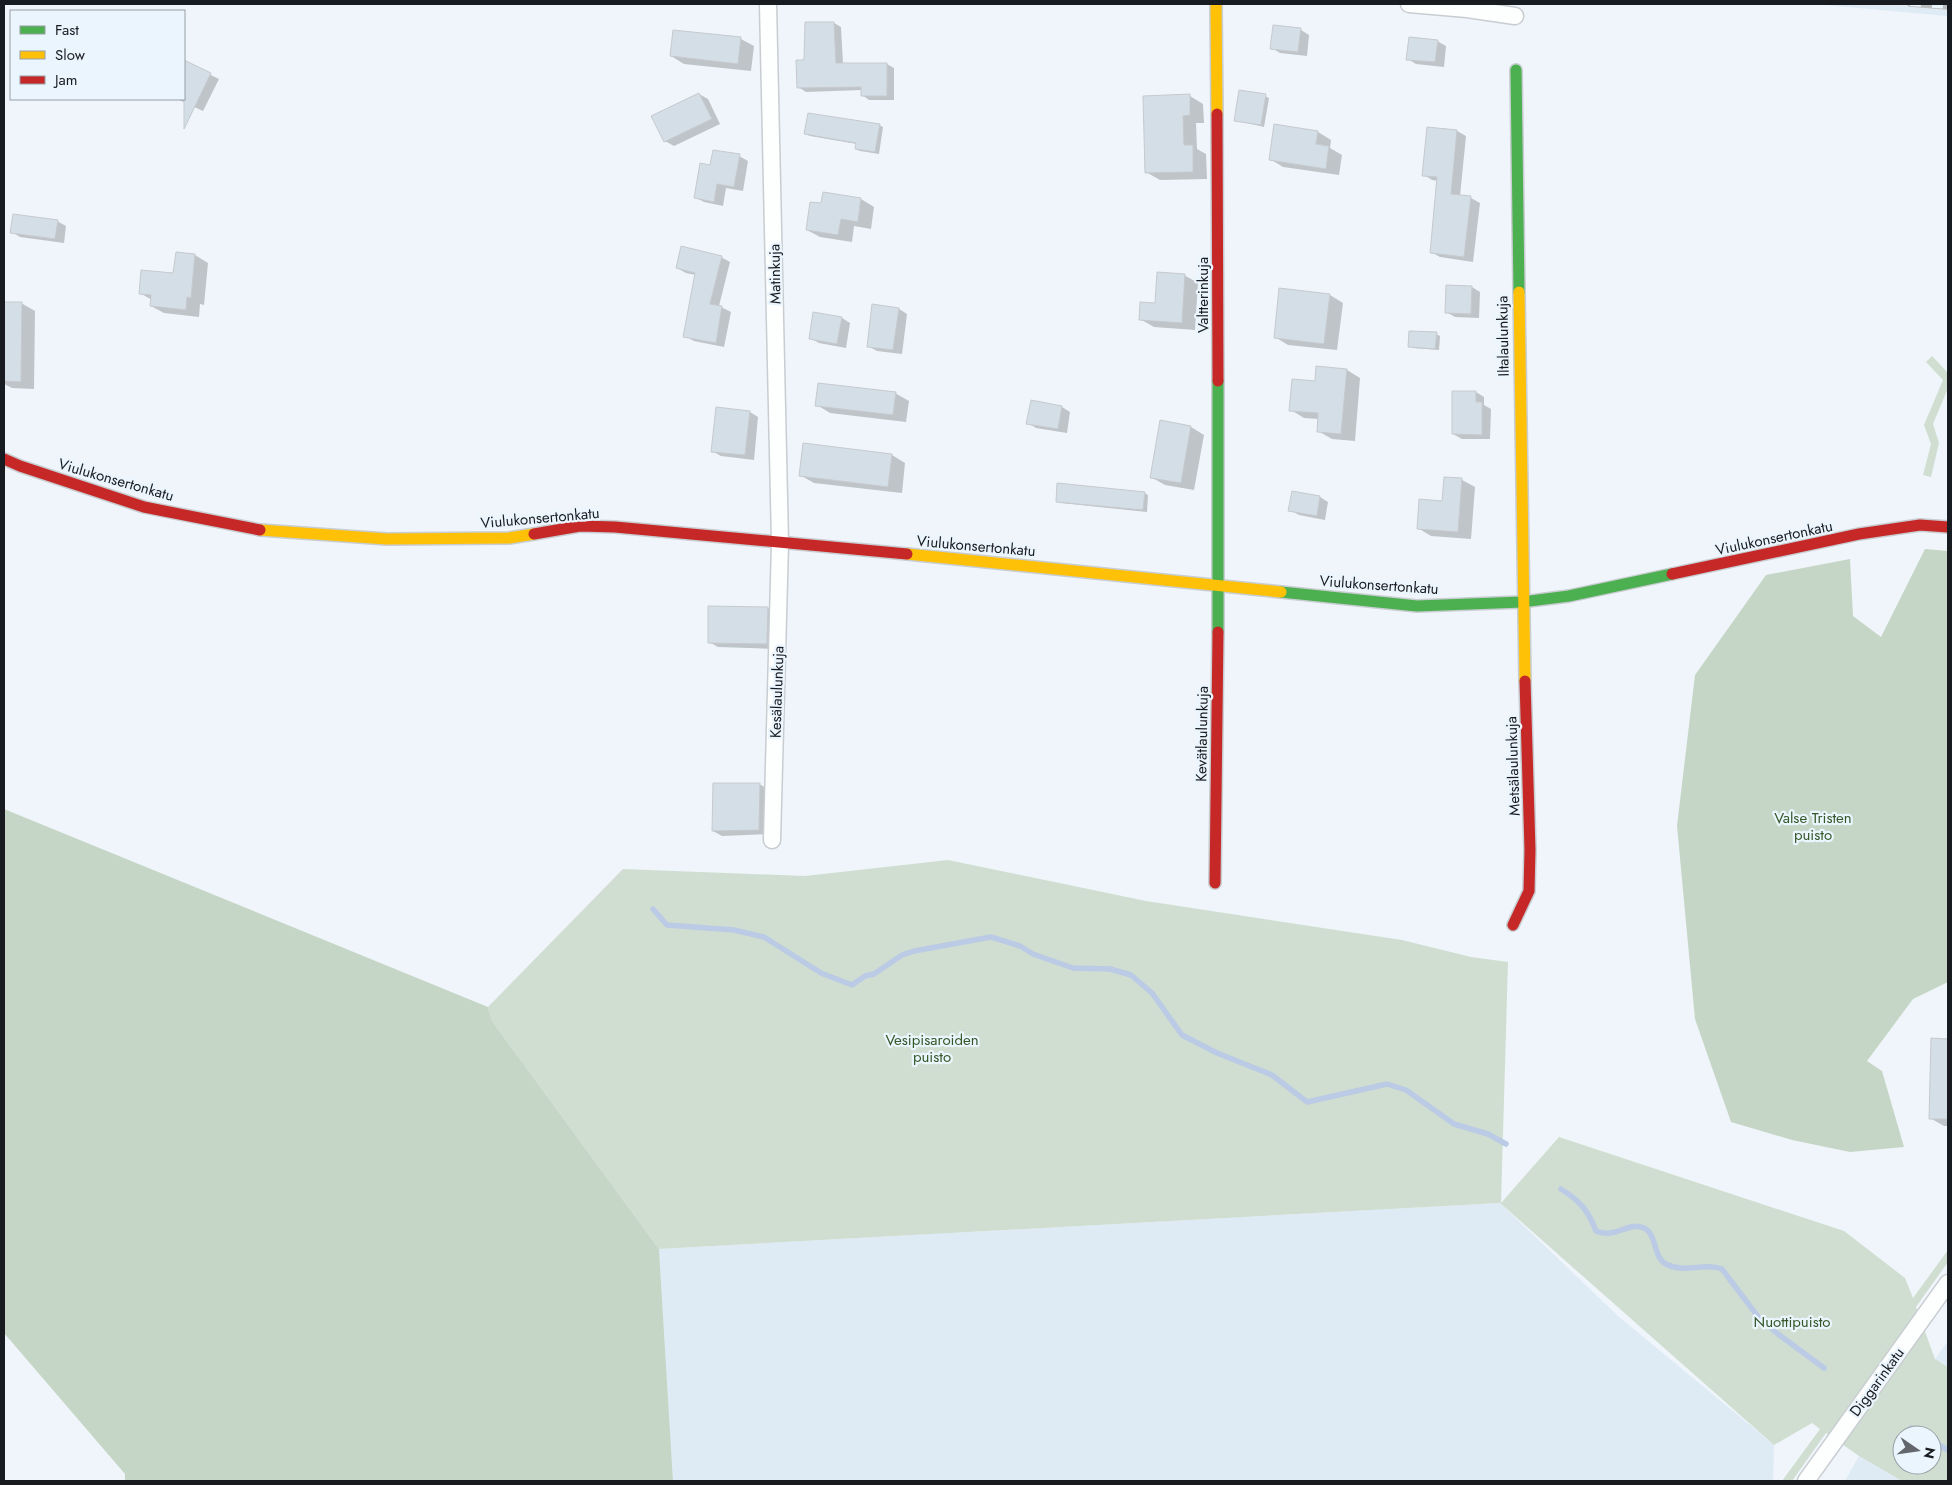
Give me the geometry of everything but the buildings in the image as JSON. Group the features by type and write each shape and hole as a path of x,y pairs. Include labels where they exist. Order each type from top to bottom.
{"street":[{"name":"Matinkuja","path":"768,4 780,544"},
{"name":"Valtterinkuja","path":"1216,4 1219,585"},
{"path":"1409,4 1467,9 1515,16"},
{"name":"Iltalaulunkuja","path":"1516,70 1522,602"},
{"name":"Viulukonsertonkatu","path":"4,459 144,507 263,531 387,539 510,538 580,526 606,527 1219,585 1417,606 1522,602 1569,596 1876,532 1920,525 1948,527"},
{"name":"Kesälaulunkuja","path":"772,840 780,544"},
{"name":"Kevätlaulunkuja","path":"1215,883 1219,585"},
{"name":"Metsälaulunkuja","path":"1512,924 1529,891 1530,850 1522,602"},
{"name":"Diggarinkatu","path":"1806,1481 1948,1283"}],"shaded area":[{"path":"1814,4 1948,4 1948,16"},
{"path":"1500,1203 1618,1316 1774,1445 1773,1481 673,1481 659,1249"},
{"path":"1948,1341 1948,1367 1935,1359"},
{"path":"1859,1456 1878,1467 1902,1481 1845,1481"}],"green space":[{"path":"1932,356 1948,373 1948,388 1933,424 1939,443 1931,477 1923,475 1931,444 1924,425 1943,380 1926,362"},
{"name":"Valse Tristen puisto","path":"1925,549 1948,551 1948,982 1913,999 1867,1061 1882,1071 1904,1147 1850,1152 1792,1140 1731,1122 1695,1019 1677,826 1695,675 1766,575 1850,559 1853,616 1881,637"},
{"path":"4,809 488,1007 492,1021 659,1249 673,1481 125,1481 125,1474 4,1333"},
{"name":"Vesipisaroiden puisto","path":"948,860 1146,901 1402,940 1471,957 1508,962 1501,1203 1559,1137 1844,1231 1905,1278 1913,1298 1948,1250 1948,1262 1916,1307 1935,1359 1948,1367 1948,1481 1902,1481 1859,1456 1826,1433 1792,1481 1782,1481 1820,1429 1812,1423 1774,1445 1500,1203 659,1249 492,1021 488,1007 623,869 805,876"}],"waterway":[{"path":"653,909 667,925 734,930 764,937 821,973 852,985 865,976 874,974 902,955 914,951 991,937 1020,946 1033,954 1073,968 1110,969 1131,975 1152,993 1182,1035 1217,1053 1272,1075 1307,1102 1387,1084 1406,1090 1454,1124 1488,1134 1506,1144"},
{"path":"1561,1189 1583,1207 1596,1231 1609,1233 1630,1227 1641,1227 1650,1233 1659,1256 1666,1264 1680,1268 1715,1267 1722,1269 1759,1318 1824,1368"},
{"path":"1942,1447 1948,1450"}],"railway":[{"path":"1910,4 1948,7"}],"traffic: fast":[{"path":"1516,70 1519,292"},
{"path":"1218,381 1218,632"},
{"path":"1281,592 1417,606 1522,602 1569,596 1672,574"}],"traffic: slow":[{"path":"1216,4 1217,114"},
{"path":"1519,292 1525,681"},
{"path":"260,530 387,539 509,538 534,534"},
{"path":"907,554 1281,592"}],"traffic: jam":[{"path":"1217,114 1218,381"},
{"path":"4,459 144,507 260,530"},
{"path":"1672,574 1859,534 1920,525 1948,527"},
{"path":"534,534 580,526 615,527 907,554"},
{"path":"1215,883 1218,632"},
{"path":"1513,925 1529,891 1530,850 1525,681"}],"park label":[{"name":"Nuottipuisto","path":"1792,1322"}]}
